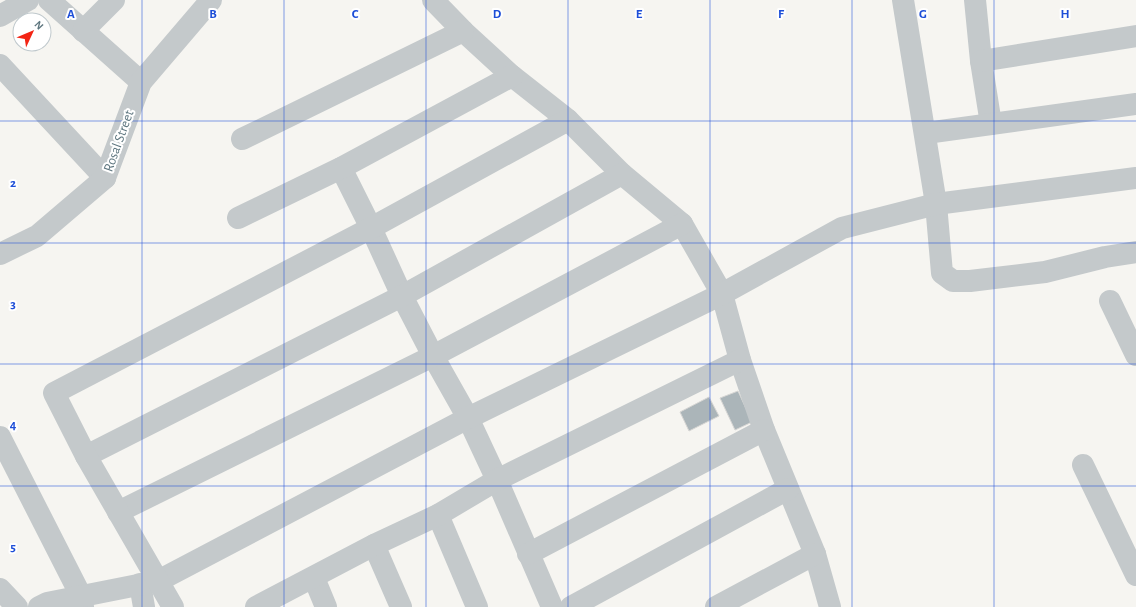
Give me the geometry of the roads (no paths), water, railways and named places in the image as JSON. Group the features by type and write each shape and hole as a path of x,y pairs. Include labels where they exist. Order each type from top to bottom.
{"street":[{"path":"0,16 28,0"},
{"path":"49,0 141,82"},
{"path":"83,31 114,0"},
{"name":"Rosal Street","path":"0,254 38,236 105,178 141,82 211,0"},
{"path":"433,0 463,31 512,76 568,120 622,174 682,224 722,294 740,360 764,430 815,554 830,607"},
{"path":"903,0 926,133 936,204 942,273 953,281 970,281 1045,272 1105,256 1136,252"},
{"path":"975,0 981,60 991,124"},
{"path":"242,139 463,31"},
{"path":"981,60 1136,36"},
{"path":"0,65 105,178"},
{"path":"238,218 341,168 512,76"},
{"path":"926,133 1136,104"},
{"path":"173,607 149,582 118,512 86,456 54,393 371,228 568,120"},
{"path":"341,168 371,228 402,296 433,356 468,418 497,480 552,607"},
{"path":"86,456 402,296 622,174"},
{"path":"39,607 46,603 82,602 149,582 468,418 722,294 842,228 936,204 1136,178"},
{"path":"118,512 433,356 682,224"},
{"path":"1110,301 1136,355"},
{"path":"256,607 314,578 374,545 438,515 497,480 740,360"},
{"path":"528,554 764,430"},
{"path":"0,437 82,602"},
{"path":"1083,465 1136,575"},
{"path":"571,607 788,489"},
{"path":"438,515 477,607"},
{"path":"374,545 401,607"},
{"path":"716,607 815,554"},
{"path":"314,578 326,607"},
{"path":"144,607 149,582"},
{"path":"0,589 17,607"}]}
